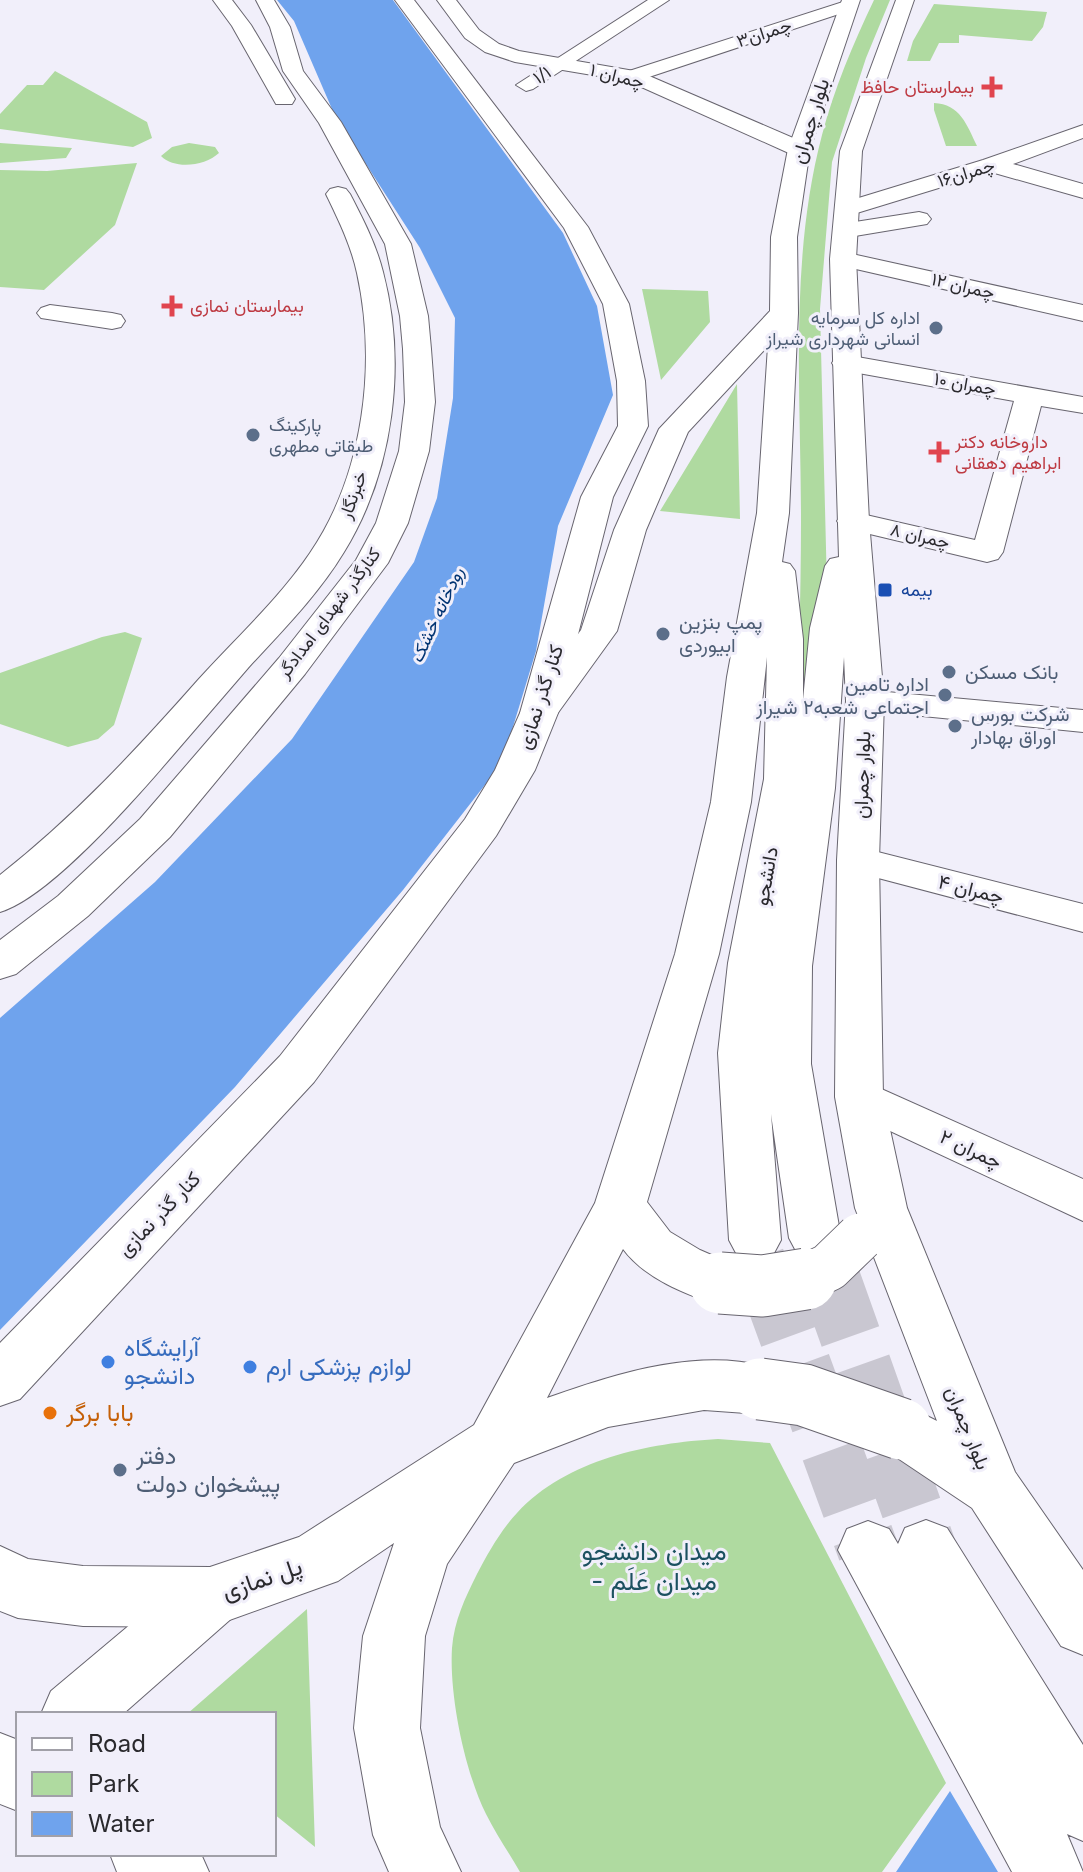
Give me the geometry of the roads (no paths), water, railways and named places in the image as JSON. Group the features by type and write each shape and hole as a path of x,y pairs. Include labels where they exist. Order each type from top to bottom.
{"main road":[{"path":"245,0 277,66"},
{"name":"کنارگذر شهدای امدادگر","path":"0,963 73,906 155,828 292,666 371,563 392,523 414,451 420,402 414,316 398,244 330,122 277,66 280,27 265,0"},
{"name":"کنار گذر نمازی","path":"0,1381 297,1069 481,827 515,770 539,713 597,497 633,426 631,381 616,304 576,227 404,0"},
{"name":"چمران ۱","path":"446,0 472,34 492,48 559,65 633,76 799,149"},
{"name":"بلوار چمران","path":"905,0 851,151 843,259 853,521 865,701 858,860 859,1097 852,1227 993,1489"},
{"name":"بلوار چمران","path":"426,1872 407,1835 387,1728 394,1636 421,1551 494,1444 620,1205 697,954 731,802 745,677 773,513 784,313 784,237 799,149 850,2"},
{"path":"214,6 227,35 277,66"},
{"name":"خبرنگار","path":"0,897 69,841 114,796 292,598 342,526 357,487 370,444 378,390 378,299 364,246 277,66"},
{"path":"539,713 599,631 630,530 674,429 784,313"},
{"name":"دانشجو","path":"755,1240 742,1053 750,963 784,779 785,639 773,513"},
{"name":"دانشجو","path":"852,1227 787,1064 790,966 815,788 828,628 853,521"},
{"path":"620,1205 651,1247 681,1266 720,1283 763,1288 804,1281 838,1263 852,1227"},
{"name":"پل نمازی","path":"0,1576 18,1588 83,1596 210,1597 316,1560 494,1444 607,1402 704,1385 804,1395 901,1429 993,1489"},
{"path":"993,1489 1083,1624"},
{"path":"1050,1872 897,1549 1083,1807"},
{"path":"76,1712 210,1597"},
{"path":"147,1856 174,1872"}],"street":[{"name":"۱/۱","path":"526,85 660,0"},
{"name":"چمران۳","path":"633,76 850,2"},
{"name":"چمران۱۶","path":"846,220 1083,131"},
{"path":"991,165 1083,191"},
{"path":"846,220 919,219"},
{"name":"۱۲ چمران","path":"843,259 1083,313"},
{"path":"50,313 112,321"},
{"name":"۱۰ چمران","path":"846,363 1083,405"},
{"name":"۸ چمران","path":"853,521 987,552 1030,395"},
{"path":"865,701 1083,721"},
{"name":"۴ چمران","path":"858,860 1083,918"},
{"name":"۲ چمران","path":"859,1097 1083,1201"}],"water":[{"name":"رودخانه خشک","path":"277,0 393,0 563,233 597,306 613,395 558,526 536,651 502,763 403,890 235,1087 0,1330 0,1018 155,882 292,739 414,562 437,498 453,398 455,318 420,248 335,116 294,21"},
{"path":"950,1791 998,1872 896,1872"}],"tunnel":[{"path":"815,1238 830,1281"},
{"path":"761,1257 770,1281"},
{"path":"769,1279 868,1550"},
{"path":"830,1279 926,1549"}],"place":[{"name":"بیمارستان حافظ","path":"992,87"},
{"name":"بیمارستان نمازی","path":"172,306"},
{"name":"اداره کل سرمایه انسانی شهرداری شیراز","path":"936,328"},
{"name":"پارکینگ طبقاتی مطهری","path":"253,435"},
{"name":"داروخانه دکتر ابراهیم دهقانی","path":"939,452"},
{"name":"بیمه","path":"885,590"},
{"name":"پمپ بنزین ابیوردی","path":"663,634"},
{"name":"بانک مسکن","path":"949,672"},
{"name":"اداره تامین اجتماعی شعبه۲ شیراز","path":"945,695"},
{"name":"شرکت بورس اوراق بهادار","path":"955,726"},
{"name":"آرایشگاه دانشجو","path":"108,1362"},
{"name":"لوازم پزشکی ارم","path":"250,1367"},
{"name":"بابا برگر","path":"50,1413"},
{"name":"دفتر پیشخوان دولت","path":"120,1470"}],"district":[{"name":"میدان دانشجو - میدان عَلَم","path":"654,1566"}]}
